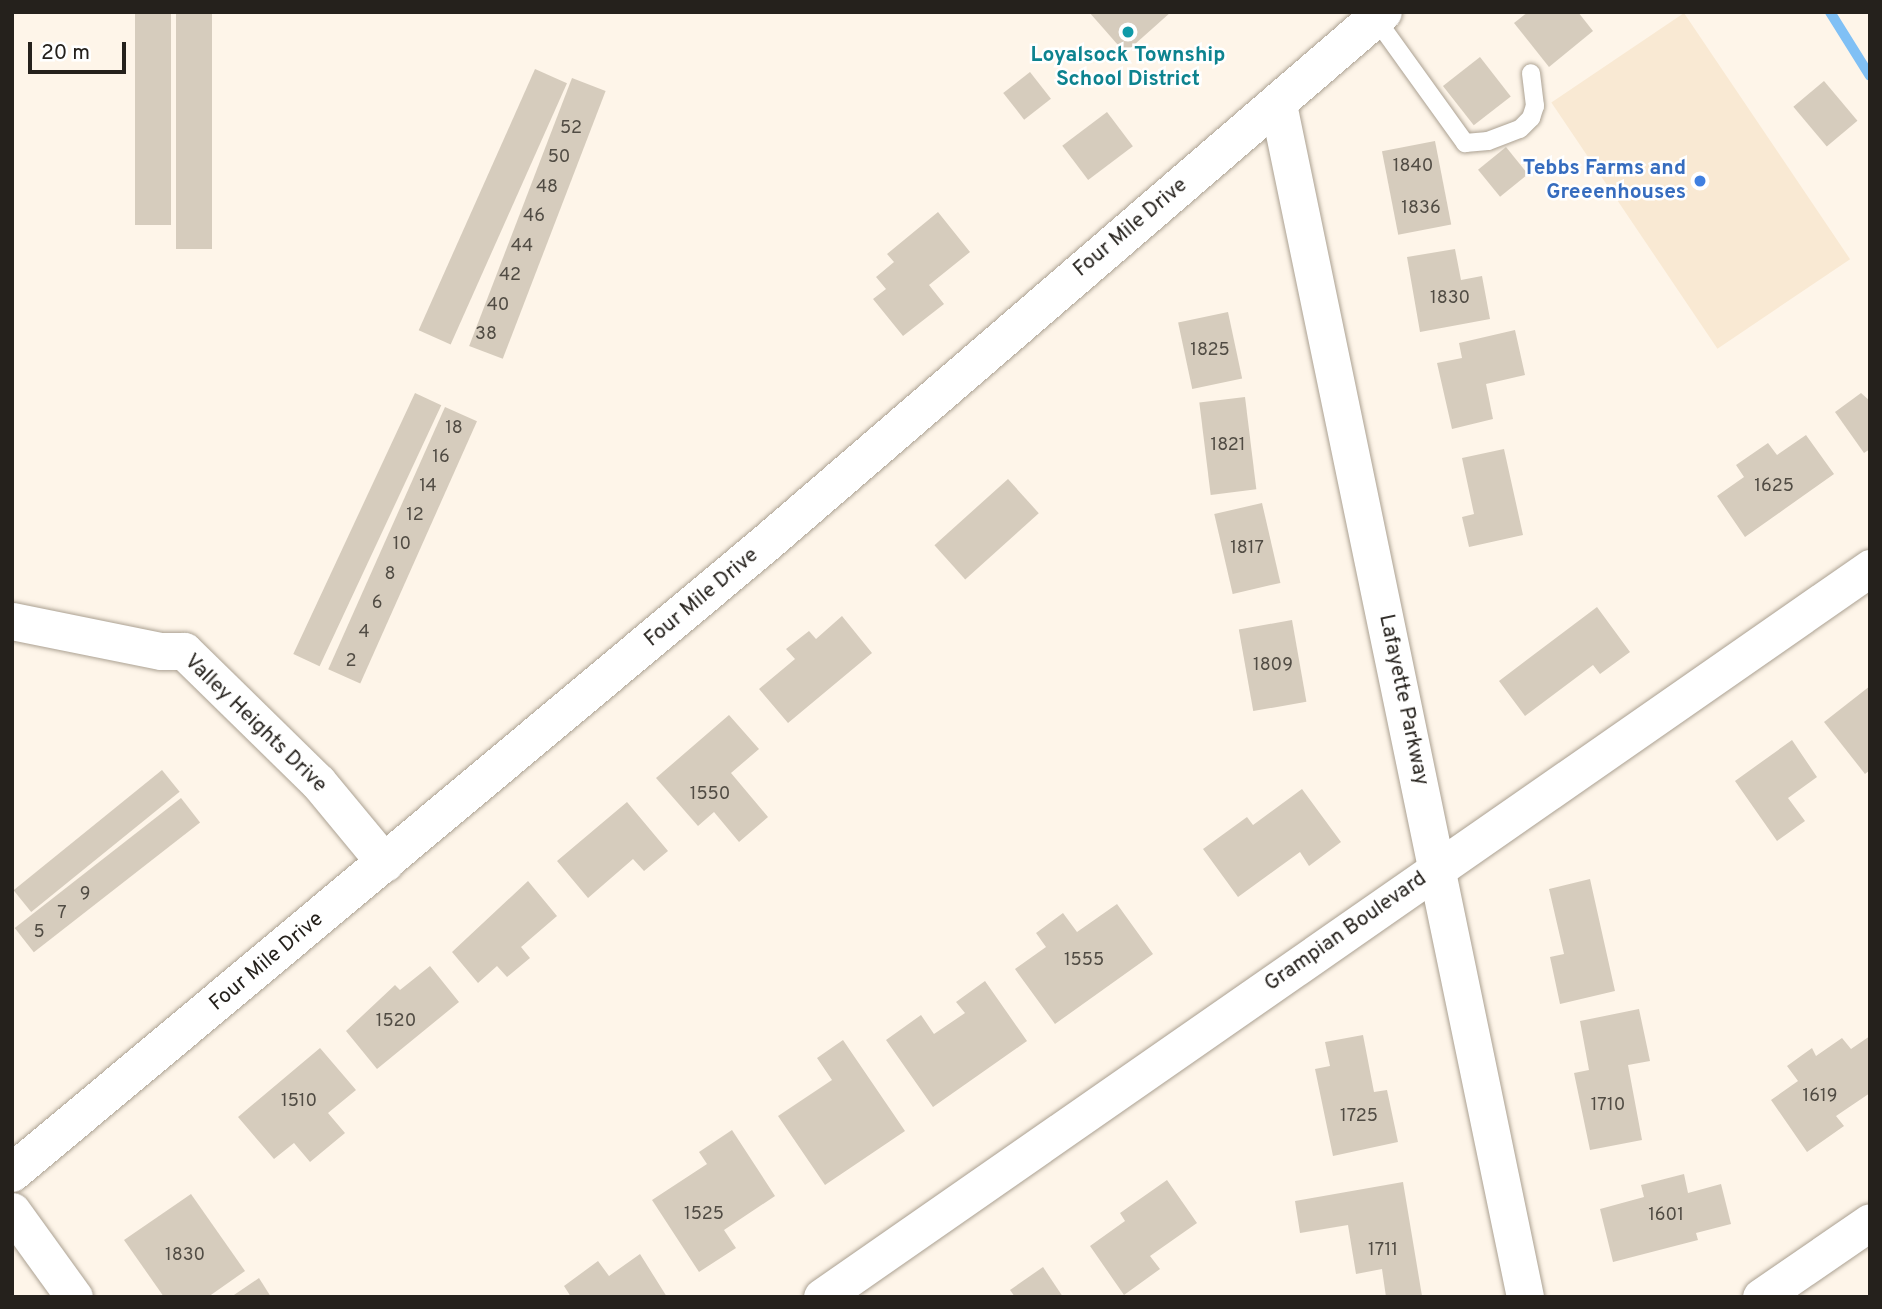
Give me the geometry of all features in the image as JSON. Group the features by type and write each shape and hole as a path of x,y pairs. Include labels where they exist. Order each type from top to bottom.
{"street":[{"name":"Four Mile Drive","path":"12,1173 386,863 1379,15"},
{"name":"Lafayette Parkway","path":"1278,104 1525,1297"},
{"name":"Grampian Boulevard","path":"822,1297 1870,568"},
{"name":"Valley Heights Drive","path":"12,621 160,651 184,651 318,782 386,863"},
{"path":"12,1211 74,1297"},
{"path":"1761,1297 1870,1222"}],"lane":[{"path":"1379,15 1452,130 1465,143 1509,133 1531,118 1535,106 1531,73"}],"shaded area":[{"name":"Tebbs Farms and Greeenhouses","path":"1684,13 1850,259 1717,349 1551,102"}],"building":[{"path":"135,12 171,12 171,225 135,225"},
{"path":"176,12 212,12 212,249 176,249"},
{"name":"Loyalsock Township School District","path":"1089,12 1171,12 1125,53"},
{"path":"1528,12 1578,12 1593,31 1549,67 1514,23"},
{"path":"1480,57 1511,96 1474,125 1443,86"},
{"path":"535,69 567,83 451,345 419,330"},
{"path":"1030,72 1051,99 1024,120 1003,93"},
{"path":"572,78 606,91 503,359 469,346"},
{"path":"1824,81 1857,121 1827,147 1793,107"},
{"path":"1107,112 1133,146 1088,180 1062,146"},
{"path":"1435,141 1451,224 1398,235 1382,151"},
{"path":"1506,147 1528,174 1500,197 1478,170"},
{"path":"938,212 970,252 929,285 944,304 903,336 873,299 886,289 876,277 894,262 887,254"},
{"path":"1455,249 1461,280 1482,276 1490,319 1420,332 1407,257"},
{"path":"1228,312 1242,379 1192,389 1178,323"},
{"path":"1515,330 1525,375 1486,384 1493,419 1452,429 1437,363 1462,358 1459,343"},
{"path":"415,393 441,405 320,666 293,654"},
{"path":"1861,393 1870,401 1870,449 1864,453 1835,412"},
{"path":"1245,397 1256,489 1211,495 1199,403"},
{"path":"445,407 477,421 360,683 328,669"},
{"path":"1806,435 1834,474 1745,537 1717,496 1744,477 1736,465 1768,443 1777,455"},
{"path":"1504,449 1523,535 1469,547 1462,517 1474,514 1462,458"},
{"path":"1008,479 1039,513 965,579 934,545"},
{"path":"1262,503 1280,583 1233,594 1214,514"},
{"path":"1597,607 1630,652 1600,674 1593,665 1525,716 1499,681"},
{"path":"842,616 872,653 788,723 759,689 795,659 786,649 809,631 816,639"},
{"path":"1292,620 1306,702 1253,711 1239,629"},
{"path":"1870,686 1870,770 1865,774 1824,722"},
{"path":"729,715 759,749 731,773 768,817 739,842 714,812 698,826 656,778"},
{"path":"1792,740 1817,777 1788,798 1805,821 1777,841 1735,781"},
{"path":"162,770 180,792 31,912 14,890"},
{"path":"1302,789 1341,842 1309,866 1300,852 1238,897 1203,849 1247,817 1253,825"},
{"path":"181,798 200,822 34,952 15,928"},
{"path":"627,802 668,851 644,871 633,859 588,898 557,861"},
{"path":"1590,879 1615,991 1560,1004 1550,957 1564,954 1549,889"},
{"path":"528,881 557,916 521,947 530,958 507,977 497,966 478,983 452,952"},
{"path":"1117,904 1153,954 1055,1024 1015,969 1046,947 1036,933 1063,913 1077,932"},
{"path":"430,966 459,1002 377,1069 346,1031 395,985 400,990"},
{"path":"985,981 1027,1041 933,1107 886,1040 921,1015 934,1034 965,1013 956,1002"},
{"path":"1639,1009 1650,1061 1628,1065 1642,1140 1590,1150 1574,1073 1589,1070 1580,1021"},
{"path":"1363,1035 1374,1092 1387,1090 1398,1142 1333,1156 1315,1069 1330,1066 1325,1042"},
{"path":"1870,1036 1870,1093 1836,1116 1844,1126 1807,1152 1771,1100 1798,1081 1787,1066 1812,1048 1816,1056 1842,1038 1851,1049"},
{"path":"843,1040 905,1131 825,1185 778,1116 832,1080 817,1058"},
{"path":"320,1048 356,1090 328,1113 345,1133 310,1162 294,1143 274,1159 238,1117"},
{"path":"732,1130 775,1196 724,1230 736,1248 699,1272 652,1200 707,1164 699,1152"},
{"path":"1684,1174 1688,1193 1721,1184 1731,1224 1696,1233 1698,1240 1613,1262 1600,1209 1644,1197 1641,1185"},
{"path":"1167,1180 1197,1223 1150,1256 1160,1269 1124,1295 1090,1246 1125,1221 1120,1213"},
{"path":"1403,1182 1422,1296 1386,1297 1382,1269 1356,1274 1348,1225 1300,1233 1295,1201"},
{"path":"191,1194 245,1271 208,1297 164,1297 124,1240"},
{"path":"640,1254 667,1297 571,1297 564,1286 598,1261 609,1276"},
{"path":"1043,1267 1063,1297 1015,1297 1010,1290"},
{"path":"259,1278 271,1297 231,1297"}],"waterway":[{"path":"1830,12 1870,76"}],"place":[{"name":"Loyalsock Township School District","path":"1128,32"},
{"name":"Tebbs Farms and Greeenhouses","path":"1700,181"}]}
